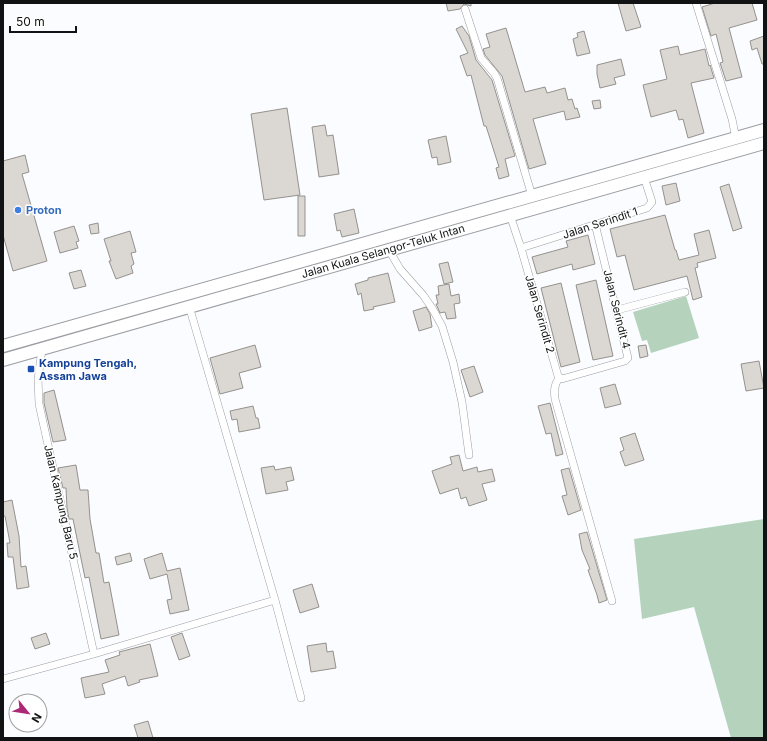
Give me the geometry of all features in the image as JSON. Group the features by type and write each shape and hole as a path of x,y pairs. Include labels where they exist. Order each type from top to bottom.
{"highway":[{"name":"Jalan Kuala Selangor-Teluk Intan","path":"3,346 764,130"},
{"name":"Jalan Kuala Selangor-Teluk Intan","path":"3,360 764,143"}],"street":[{"path":"696,3 732,119 736,138"},
{"path":"465,9 481,58 494,72 497,78 532,196"},
{"name":"Jalan Serindit 1","path":"521,248 650,206 652,202 644,177"},
{"name":"Jalan Serindit 2","path":"510,215 559,378"},
{"name":"Jalan Serindit 4","path":"559,378 564,379 625,361 628,358 595,224"},
{"path":"389,250 400,269 423,294 442,326 453,362 462,402 469,455"},
{"path":"617,310 685,292"},
{"path":"189,306 275,600 301,698"},
{"name":"Jalan Kampung Baru 5","path":"42,349 38,379 39,404 94,654"},
{"path":"559,378 555,385 555,399 612,601"},
{"path":"3,679 94,654 275,600"}],"green space":[{"path":"686,296 699,338 651,353 647,340 642,341 633,312"},
{"path":"764,519 764,738 731,738 694,607 642,619 634,539"}],"building":[{"path":"446,3 471,3 471,6 464,4 460,9 448,11"},
{"path":"618,3 633,3 641,27 626,31"},
{"path":"715,3 752,3 757,20 729,28 742,77 726,81 720,63 723,62 716,34 711,36 702,7"},
{"path":"462,26 469,36 476,60 492,80 515,156 505,159 509,176 499,179 496,168 499,167 486,126 484,126 471,75 467,76 460,56 468,53 456,29"},
{"path":"506,28 525,92 545,87 547,93 565,88 568,100 572,99 575,109 577,108 580,117 566,120 564,111 533,119 546,164 529,169 502,76 485,55 483,49 490,47 486,34"},
{"path":"584,31 590,53 577,56 573,39 578,37 577,33"},
{"path":"764,36 764,64 762,64 757,48 752,50 750,41"},
{"path":"678,46 680,55 705,49 709,66 710,65 714,78 691,83 704,133 688,138 683,119 679,120 676,110 651,117 643,85 667,79 660,50"},
{"path":"621,59 625,75 614,78 616,84 600,88 597,65"},
{"path":"600,100 601,108 594,109 592,101"},
{"path":"287,108 300,195 264,200 251,114"},
{"path":"325,125 327,136 333,135 339,174 319,177 312,127"},
{"path":"446,136 451,162 438,165 437,157 432,158 428,140"},
{"name":"Proton","path":"25,155 29,172 22,174 47,261 13,271 3,235 3,161"},
{"path":"676,183 680,201 666,205 662,186"},
{"path":"729,184 742,228 733,231 720,187"},
{"path":"298,196 305,196 305,236 298,236"},
{"path":"354,209 359,233 342,237 340,230 337,231 334,214"},
{"path":"665,215 679,260 699,255 694,234 709,230 716,258 697,263 698,267 695,268 702,297 693,300 687,276 634,290 625,255 617,257 610,229"},
{"path":"98,223 99,233 91,234 89,225"},
{"path":"74,226 79,241 76,242 78,248 60,253 54,232"},
{"path":"130,231 136,252 131,253 134,264 131,266 133,273 116,279 109,261 111,261 104,239"},
{"path":"588,235 595,264 573,270 572,264 537,274 532,257 568,247 566,241"},
{"path":"448,262 453,282 444,284 439,264"},
{"path":"81,270 86,286 74,289 69,273"},
{"path":"388,273 395,302 373,307 374,309 364,311 361,293 358,295 355,284 368,280 368,278"},
{"path":"596,280 613,356 593,360 576,285"},
{"path":"561,283 580,362 561,367 541,288"},
{"path":"449,284 451,296 459,294 460,303 454,304 456,318 447,319 445,312 440,313 436,304 438,304 436,295 439,295 438,286"},
{"path":"426,307 430,314 432,327 419,331 413,311"},
{"path":"255,345 261,367 239,373 243,388 220,394 210,358"},
{"path":"646,345 648,356 640,358 638,346"},
{"path":"759,361 764,388 746,391 741,364"},
{"path":"474,366 483,392 470,397 461,370"},
{"path":"615,384 621,404 605,408 600,388"},
{"path":"54,390 66,440 53,442 44,403 44,393"},
{"path":"550,403 563,454 556,456 551,433 546,434 538,406"},
{"path":"253,406 260,428 239,432 237,419 232,420 230,411"},
{"path":"635,433 644,460 625,466 620,452 624,450 620,438"},
{"path":"459,455 463,471 477,467 478,472 492,469 495,481 482,484 487,500 469,506 466,497 461,499 458,488 440,494 432,471 452,464 450,457"},
{"path":"76,465 80,490 88,490 90,519 96,553 99,553 104,583 109,582 119,635 101,639 89,577 85,578 73,519 69,519 66,488 63,488 58,468"},
{"path":"274,466 275,470 291,467 294,480 286,482 288,490 266,494 261,468"},
{"path":"569,468 581,510 568,515 562,496 567,495 561,470"},
{"path":"12,500 19,536 21,567 26,566 29,587 17,589 13,557 8,557 7,543 10,543 5,516 3,516 3,502"},
{"path":"587,532 607,600 599,603 588,570 590,569 582,550 579,534"},
{"path":"130,553 132,561 117,565 115,557"},
{"path":"162,553 167,571 180,568 189,610 170,614 167,600 172,599 167,574 150,579 144,559"},
{"path":"312,584 319,607 300,613 293,590"},
{"path":"46,633 50,644 35,649 31,638"},
{"path":"182,633 190,656 179,660 171,637"},
{"path":"326,643 327,652 333,651 336,668 311,672 307,646"},
{"path":"150,644 158,676 139,680 140,682 128,686 125,676 102,684 105,694 85,698 81,678 109,672 105,660 120,655 119,652"},
{"path":"148,721 153,738 138,738 134,725"}],"place":[{"name":"Proton","path":"18,210"},
{"name":"Kampung Tengah, Assam Jawa","path":"31,369"}]}
